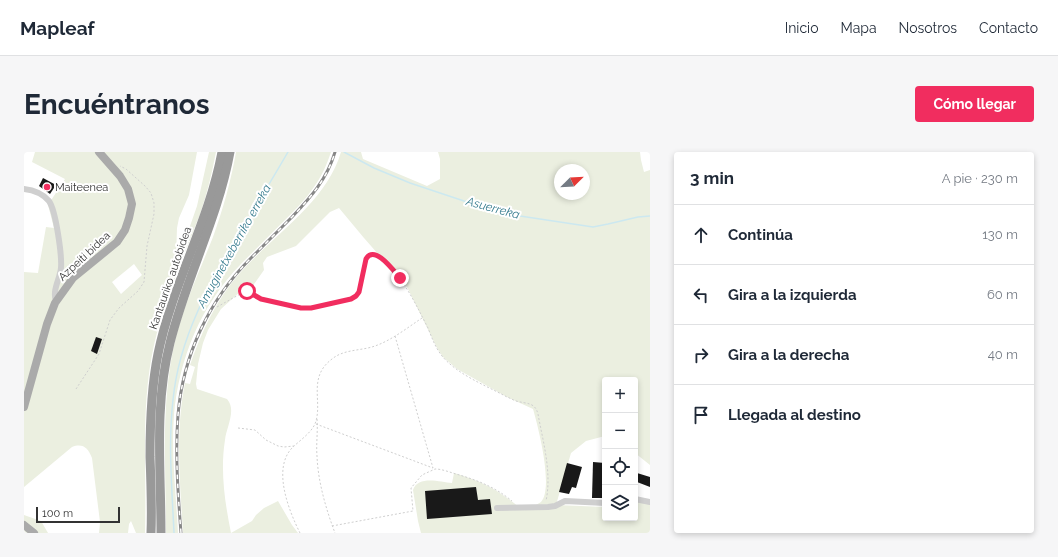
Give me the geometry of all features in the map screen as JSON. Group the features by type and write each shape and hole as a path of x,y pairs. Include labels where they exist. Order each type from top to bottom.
{"highway":[{"name":"Kantauriko autobidea","path":"151,533 150,423 158,355 171,307 209,202 222,152"},
{"name":"Kantauriko autobidea","path":"161,533 159,423 165,365 173,329 219,199 230,152"}],"main road":[{"name":"Azpeiti bidea","path":"24,407 47,324 56,301 74,278 117,242 125,228 131,208 131,198 124,182 99,152"},
{"path":"24,525 34,533"}],"street":[{"path":"24,189 42,196 52,207 61,261 55,293 56,301"},
{"path":"638,500 650,502"},
{"path":"497,508 555,506 565,501 602,502"}],"path":[{"path":"76,389 99,354 110,320 119,308 140,288 144,279 146,246 154,211 153,199 145,186 126,169 120,166 114,169"},
{"path":"217,306 242,292 247,291 261,299 304,308 353,299 359,292 366,259 368,256 375,254 400,278 410,292 437,348 443,357 457,369 515,401 530,403 536,408 540,420 548,475 547,495 544,507"},
{"path":"334,533 317,462 317,383 321,372 330,361 342,354 376,346 423,318"},
{"path":"394,336 433,468"},
{"path":"300,533 287,502 283,471 285,458 315,424 317,414"},
{"path":"315,424 435,469 469,477 502,493 520,508"},
{"path":"238,428 255,430 266,440 278,446 294,446"},
{"path":"332,526 413,510 411,488 422,475 435,469"}],"shaded area":[{"path":"35,152 197,152 189,195 179,218 177,228 176,258 197,206 209,152 216,152 203,206 163,312 154,345 147,392 145,439 145,533 136,533 131,521 129,524 128,533 99,533 100,522 92,458 85,447 72,447 24,487 24,272 38,273 46,227 54,228 48,205 65,179 32,162","holes":["134,264 142,275 121,294 112,282"]},
{"path":"236,152 331,152 322,174 311,191 297,208 227,280 214,297 194,334 181,373 174,415 173,459 178,533 166,533 165,434 171,361 176,337 184,311 220,216"},
{"path":"341,152 361,152 363,159 427,186 440,179 440,159 438,152 640,152 644,172 650,170 650,465 638,455 638,377 602,377 602,437 586,441 571,453 556,505 602,507 602,521 638,521 638,501 650,504 650,533 421,533 413,490 416,485 424,481 430,480 452,483 454,473 473,479 489,487 505,496 520,508 541,502 545,495 546,471 533,409 507,397 457,369 443,357 437,348 407,287 339,208 330,212 296,246 267,257 263,263 264,270 252,287 242,290 221,309 208,330 198,364 196,384 197,389 227,399 230,403 231,414 225,440 223,475 225,499 231,533 183,533 179,458 180,420 185,383 190,384 195,367 190,365 199,341 216,306 239,274 297,218 324,187 334,170"},
{"path":"278,501 298,533 231,533 252,521 264,508"},
{"path":"24,515 41,521 48,533 24,533"}],"building":[{"name":"Maiteenea","path":"43,178 56,185 50,194 39,186"},
{"path":"96,337 102,339 97,354 91,351"},
{"path":"593,462 602,463 602,498 592,498"},
{"path":"567,463 582,467 576,488 572,487 569,494 559,492"},
{"path":"638,473 650,477 650,487 638,482"},
{"path":"476,487 478,500 490,499 492,514 427,519 425,491"}],"waterway":[{"name":"Amuginetxeberriko erreka","path":"174,533 171,433 176,377 182,354 189,332 208,290 288,152"},
{"name":"Asuerreka","path":"344,152 374,168 410,183 479,206 520,216 593,227 638,217 650,216"}],"railway":[{"path":"181,533 178,489 177,429 181,393 192,350 211,310 223,292 236,274 312,195 328,171 335,152"}],"place":[{"name":"Maiteenea","path":"47,187"}],"route":[{"path":"247,291 261,299 301,308 311,308 353,299 359,292 366,259 369,254 375,254 379,257 400,278"}]}
